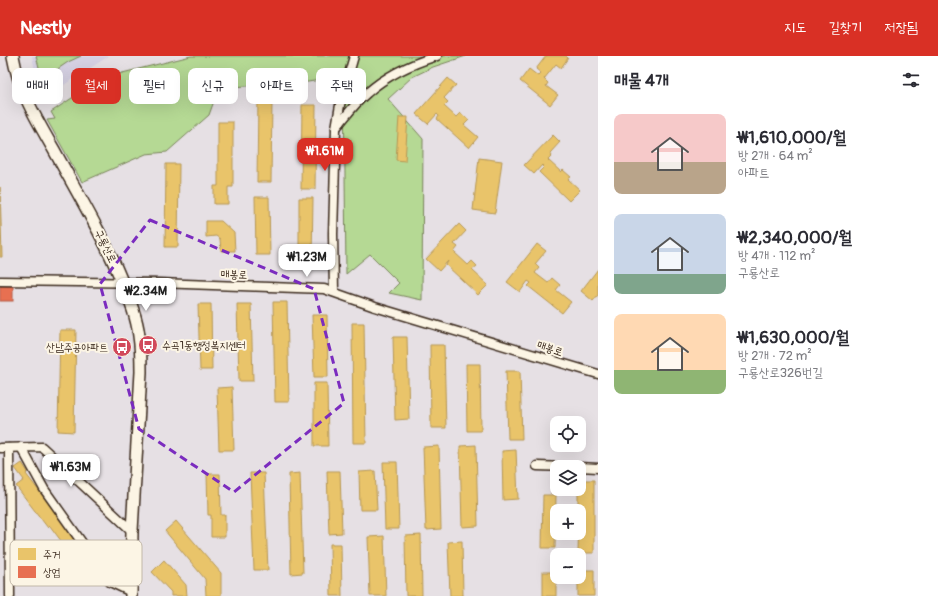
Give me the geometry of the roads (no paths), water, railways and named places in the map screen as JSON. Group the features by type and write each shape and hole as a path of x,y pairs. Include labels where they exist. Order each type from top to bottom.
{"street":[{"name":"구룡산로","path":"13,56 15,70 22,91 115,263 136,319 141,349 141,372 132,540"},
{"path":"334,292 333,234 336,128 340,105 354,56"},
{"path":"336,128 366,93 388,76 420,61 437,56"},
{"name":"매봉로","path":"0,281 158,283 324,289 390,312 598,374"},
{"path":"21,447 44,489 80,540"},
{"path":"0,448 42,447 132,531"},
{"path":"9,448 10,596"},
{"path":"537,466 550,466"},
{"path":"586,467 598,468"},
{"path":"117,586 131,594"}],"place":[{"name":"수곡1동행정복지센터","path":"148,345"},
{"name":"산남주공아파트","path":"122,347"}]}
